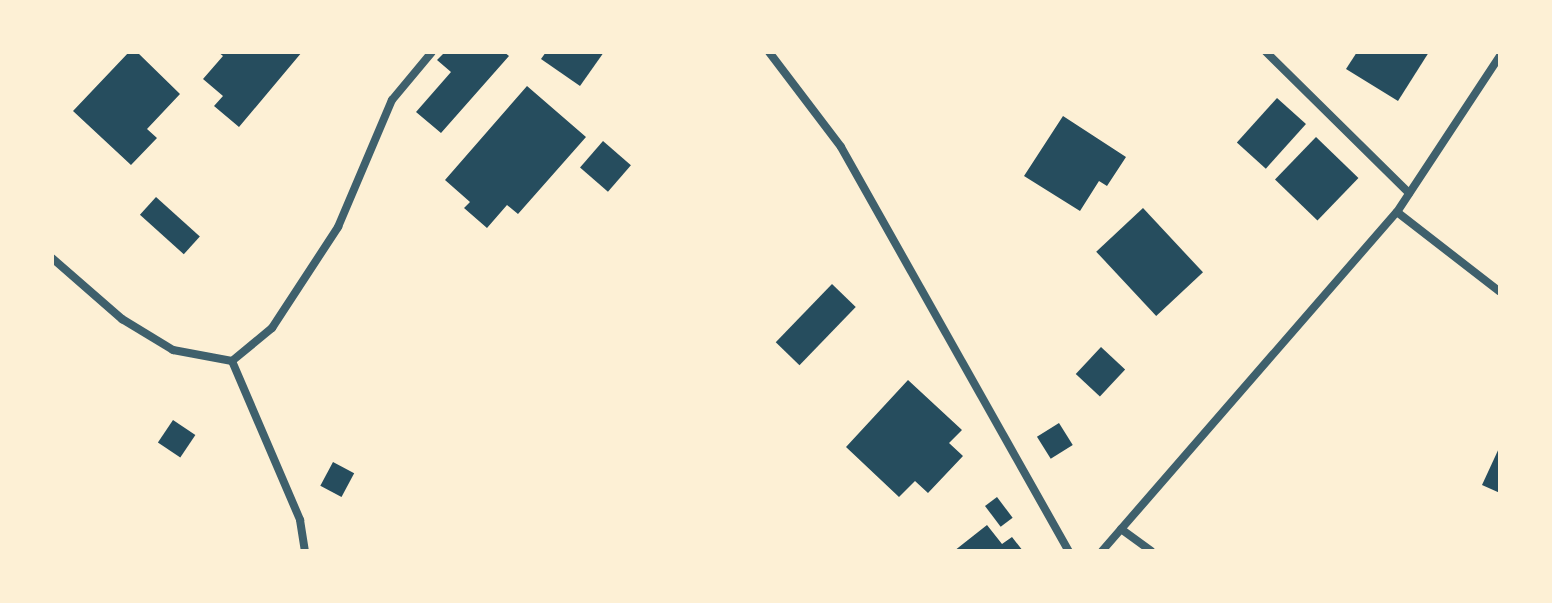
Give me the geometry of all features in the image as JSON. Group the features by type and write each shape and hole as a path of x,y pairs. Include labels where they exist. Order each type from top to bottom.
{"street":[{"path":"232,361 272,328 330,239 392,100 432,52"},
{"path":"769,52 841,147 1069,551"},
{"path":"1266,52 1409,193"},
{"path":"1102,551 1397,212 1500,56"},
{"path":"1397,212 1500,292"},
{"path":"52,258 122,319 173,350 232,361"},
{"path":"232,361 300,520 305,551"},
{"path":"1121,529 1151,551"}],"building":[{"path":"129,52 137,52 180,94 147,129 157,138 131,165 73,111"},
{"path":"218,52 302,52 239,127 214,106 223,96 203,79 223,56"},
{"path":"445,52 504,52 509,56 441,133 416,112 451,72 437,60"},
{"path":"546,52 604,52 580,86 541,59"},
{"path":"1357,52 1429,52 1398,101 1346,69"},
{"path":"527,86 586,137 518,214 507,205 487,228 464,208 470,202 445,180"},
{"path":"1277,98 1306,124 1266,169 1237,143"},
{"path":"1063,116 1126,157 1107,186 1099,181 1080,211 1024,176"},
{"path":"1316,137 1358,178 1317,220 1275,179"},
{"path":"603,141 631,165 608,192 580,167"},
{"path":"156,197 200,236 184,254 140,215"},
{"path":"1143,208 1203,272 1156,316 1096,252"},
{"path":"832,284 856,307 799,365 776,342"},
{"path":"1101,347 1125,370 1100,397 1076,374"},
{"path":"908,380 962,430 949,443 963,456 928,493 915,481 899,497 846,447"},
{"path":"173,420 195,435 180,457 158,442"},
{"path":"1059,423 1073,445 1051,459 1037,437"},
{"path":"1500,446 1500,493 1482,485"},
{"path":"333,462 354,473 342,497 320,486"},
{"path":"997,497 1013,518 1001,527 985,506"},
{"path":"987,525 1002,544 1012,537 1023,551 954,551"}]}
